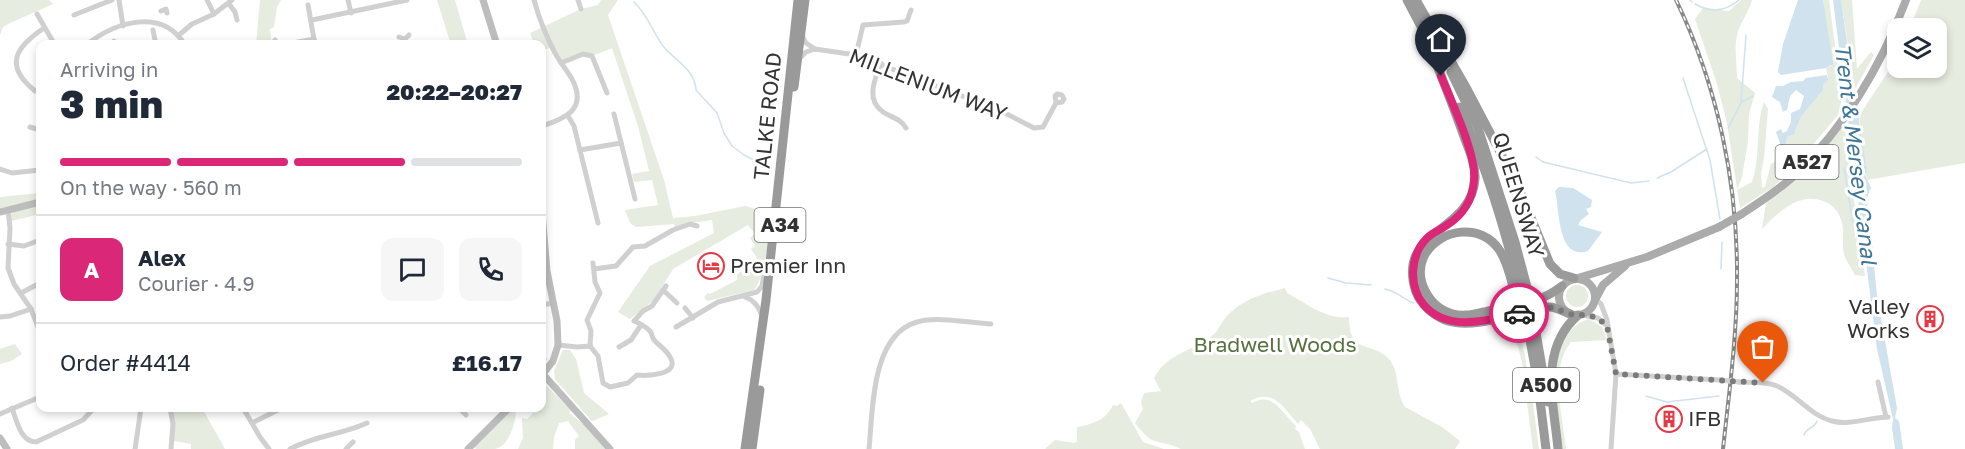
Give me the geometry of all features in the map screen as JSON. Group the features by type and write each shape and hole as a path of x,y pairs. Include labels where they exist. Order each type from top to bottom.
{"highway":[{"name":"TALKE ROAD","path":"745,449 776,212 798,0"},
{"name":"TALKE ROAD","path":"752,449 776,266 805,0"},
{"name":"QUEENSWAY","path":"1407,0 1471,133 1510,249 1548,399 1553,449"},
{"name":"QUEENSWAY","path":"1416,0 1478,128 1515,242 1521,293"},
{"path":"1416,0 1467,89 1518,186 1547,259 1556,272 1576,278"},
{"path":"1424,33 1470,152 1475,178 1465,209 1426,239 1418,252 1413,273 1419,298 1434,314 1445,320 1459,323 1543,307 1577,315 1558,341 1551,363 1558,449"},
{"path":"1521,293 1501,251 1482,236 1471,232 1455,232 1438,240 1425,255 1420,277 1424,289 1438,307 1454,315 1473,315 1538,301 1550,296 1562,286"},
{"name":"QUEENSWAY","path":"1528,322 1545,449"}],"main road":[{"name":"A527","path":"1576,278 1626,265 1719,227 1766,198 1796,174 1859,95 1887,44 1906,0"},
{"name":"A527","path":"1596,299 1603,285 1626,265"},
{"path":"1576,278 1588,281 1596,299 1592,308 1577,315 1565,311 1558,296 1562,286 1576,278"}],"street":[{"path":"74,15 112,0"},
{"path":"119,0 123,26"},
{"path":"163,0 165,11"},
{"path":"207,0 214,14"},
{"path":"348,0 351,12"},
{"path":"312,20 407,0"},
{"path":"483,0 495,40"},
{"path":"534,0 541,22 561,63 573,81 577,94 576,103 567,116 546,124"},
{"path":"578,0 581,9"},
{"path":"179,35 192,24 214,14 231,2 237,20"},
{"path":"308,5 315,40"},
{"path":"856,55 863,25 904,22 907,21 912,10"},
{"path":"37,14 52,40"},
{"path":"93,40 123,26 154,22 165,25 182,40"},
{"path":"35,91 19,73 18,56 20,48 44,28"},
{"path":"155,32 156,40"},
{"path":"801,34 806,43 815,49"},
{"path":"798,61 806,52 815,49"},
{"name":"MILLENIUM WAY","path":"815,49 856,55 881,63 1001,111 1038,129 1043,126 1056,103"},
{"path":"561,63 583,54 592,56 607,93"},
{"path":"881,63 872,91 875,102 883,112 902,121 906,128"},
{"path":"614,114 634,199"},
{"path":"567,116 574,126 598,223"},
{"path":"28,127 36,129"},
{"path":"580,150 621,143"},
{"path":"0,169 12,173 36,170"},
{"path":"36,203 4,211 10,228 8,268 14,284 31,309 36,324"},
{"path":"676,327 718,302 757,292 762,286 776,212"},
{"path":"678,303 664,288 652,306 643,311 632,323 641,325 650,331 654,339 664,347 672,360 668,370 652,376 637,375 628,383 610,387 603,383 598,356 590,346 591,331 587,320 600,293 595,282 593,266 615,266 633,247 645,246 651,238 690,224 697,226"},
{"path":"8,244 24,246 36,242"},
{"path":"546,259 557,321 558,345 553,361 546,369"},
{"path":"21,293 36,285"},
{"path":"743,296 756,304 763,320"},
{"path":"1596,299 1604,312 1616,374 1611,449"},
{"path":"546,304 553,303"},
{"path":"685,308 693,318"},
{"path":"0,317 31,309"},
{"path":"1577,315 1598,318 1607,326"},
{"path":"869,449 876,382 882,359 896,334 916,322 930,320 992,324"},
{"path":"618,347 631,340 641,325"},
{"path":"558,345 590,346"},
{"path":"1616,374 1763,383 1779,387 1823,417 1841,422 1887,417 1878,382"},
{"path":"546,378 610,449"},
{"path":"0,414 36,399"},
{"path":"12,408 24,437 31,442 36,442 83,420 90,412"},
{"path":"135,449 140,412"},
{"path":"171,412 173,424 171,449"},
{"path":"245,412 267,446 259,449"},
{"path":"252,423 274,412"},
{"path":"462,412 466,416"},
{"path":"468,449 505,412"},
{"path":"290,449 316,437 367,423"},
{"path":"0,438 7,449"},
{"path":"346,449 353,442"}],"green space":[{"path":"0,0 49,0 53,4 3,27 0,35"},
{"path":"260,0 281,0 277,7 274,27 270,29 271,40 256,40"},
{"path":"437,0 455,0 467,40 449,40"},
{"path":"601,0 618,0 608,15 664,180 673,218 745,206 760,210 769,217 768,245 764,266 754,290 707,301 704,297 737,280 740,272 748,273 758,266 756,256 751,249 755,246 750,238 755,234 748,225 673,269 654,300 630,319 618,312 650,266 714,233 712,220 675,228 674,224 636,227 630,223 625,210 658,205 652,180 634,182 632,174 649,171 638,126 612,48 592,56 589,54 561,63 552,47 546,49 546,40 533,40 530,33 581,9 598,5"},
{"path":"1741,0 1752,0 1738,30 1736,40 1737,78 1755,93 1749,114 1748,141 1742,177 1737,190 1727,123 1717,84 1695,19 1703,8 1729,11"},
{"path":"1823,0 1829,0 1842,98 1838,115 1794,167 1773,187 1740,208 1737,190 1752,182 1764,102 1768,109 1761,173 1762,188 1765,187 1771,164 1786,155 1787,137 1795,132 1801,117 1823,90 1828,77 1826,68 1831,66"},
{"path":"1841,0 1852,0 1857,69 1871,52 1874,55 1855,89"},
{"path":"1921,0 1965,0 1965,163 1867,180 1859,116 1887,74 1887,78 1947,78 1947,18 1914,18"},
{"path":"1845,122 1846,144 1865,276 1855,275 1848,262 1843,249 1842,222 1835,209 1826,202 1805,199 1797,202 1782,211 1762,229 1766,203 1808,165"},
{"path":"36,193 36,200 0,209 0,197"},
{"path":"36,205 36,215 11,221 13,212"},
{"path":"1577,285 1585,288 1588,296 1585,304 1577,307 1569,304 1566,296 1569,288"},
{"name":"Bradwell Woods","path":"1285,288 1287,293 1316,310 1332,316 1349,317 1350,329 1357,343 1382,353 1392,363 1405,407 1442,427 1460,441 1455,449 1320,449 1310,429 1301,420 1298,424 1283,406 1272,398 1266,397 1250,401 1252,403 1266,400 1277,405 1296,426 1295,429 1299,432 1305,449 1181,449 1155,441 1147,436 1135,423 1143,409 1141,402 1144,393 1161,391 1154,378 1165,363 1213,335 1228,315 1239,306 1254,297"},
{"path":"1514,315 1519,325 1539,449 1533,449 1527,403 1531,401 1518,346 1511,335 1497,322"},
{"path":"1589,319 1602,327 1607,340 1571,342 1564,353 1559,393 1566,449 1560,449 1556,395 1559,357 1564,340 1574,327"},
{"path":"15,344 22,354 11,361 0,364 0,349"},
{"path":"563,350 570,350 576,359 584,393 609,414 591,420 555,379 554,371"},
{"path":"546,386 571,410 569,413 586,426 606,449 575,449 575,440 579,436 568,421 559,423 553,449 518,449 523,438 522,418 527,419 534,412 546,412"},
{"path":"1121,403 1143,442 1164,449 1045,449 1055,440 1075,443 1077,427 1098,421 1113,405 1117,406"},
{"path":"171,412 204,412 225,449 191,449 191,444 174,441"},
{"path":"509,412 516,412 510,434 504,444 495,449 476,449 474,446"}],"water":[{"path":"1798,0 1823,0 1833,64 1826,68 1781,75 1778,72 1783,44"},
{"name":"Trent & Mersey Canal","path":"1833,0 1841,0 1867,172 1865,175 1871,188 1867,204 1877,296 1897,408 1895,418 1899,421 1903,449 1895,449 1893,419 1877,349"},
{"path":"1827,75 1828,80 1823,85 1823,90 1801,117 1794,134 1787,137 1786,148 1781,154 1776,132 1781,129 1783,133 1787,131 1791,122 1791,113 1800,109 1804,96 1796,90 1790,96 1787,110 1783,112 1780,102 1772,97 1776,86"},
{"path":"1559,187 1573,188 1592,200 1591,207 1586,209 1589,214 1578,225 1602,232 1588,251 1578,252 1570,249 1565,242 1559,221 1555,191"}],"waterway":[{"path":"1695,4 1707,9 1718,10 1739,0"},
{"path":"634,2 643,12 663,46 692,76 696,90 717,113 724,133 732,146 764,165"},
{"path":"1728,128 1741,103 1746,35"},
{"path":"1683,78 1710,160 1720,219"},
{"path":"1742,102 1753,96"},
{"path":"1657,178 1671,172 1707,149"},
{"path":"1536,157 1543,162 1631,183 1649,181"},
{"name":"Trent & Mersey Canal","path":"1844,168 1854,229"},
{"path":"1721,269 1722,242"},
{"path":"1328,278 1346,283 1371,285"},
{"path":"1385,289 1414,303"},
{"path":"1646,396 1667,402 1719,396"},
{"path":"1804,435 1817,421"}],"railway":[{"path":"1676,0 1691,33 1714,102 1723,137 1734,208 1737,301 1723,449"}],"way so far":[{"path":"1519,313 1549,307 1574,315 1598,318 1607,326 1616,374 1763,383"}],"place":[{"name":"Premier Inn","path":"711,266"},
{"name":"Valley Works","path":"1930,319"},
{"name":"IFB","path":"1669,419"}],"route":[{"path":"1441,76 1470,152 1475,178 1465,209 1426,239 1420,247 1414,261 1413,277 1416,291 1427,309 1440,318 1452,322 1479,321 1519,313"}]}
